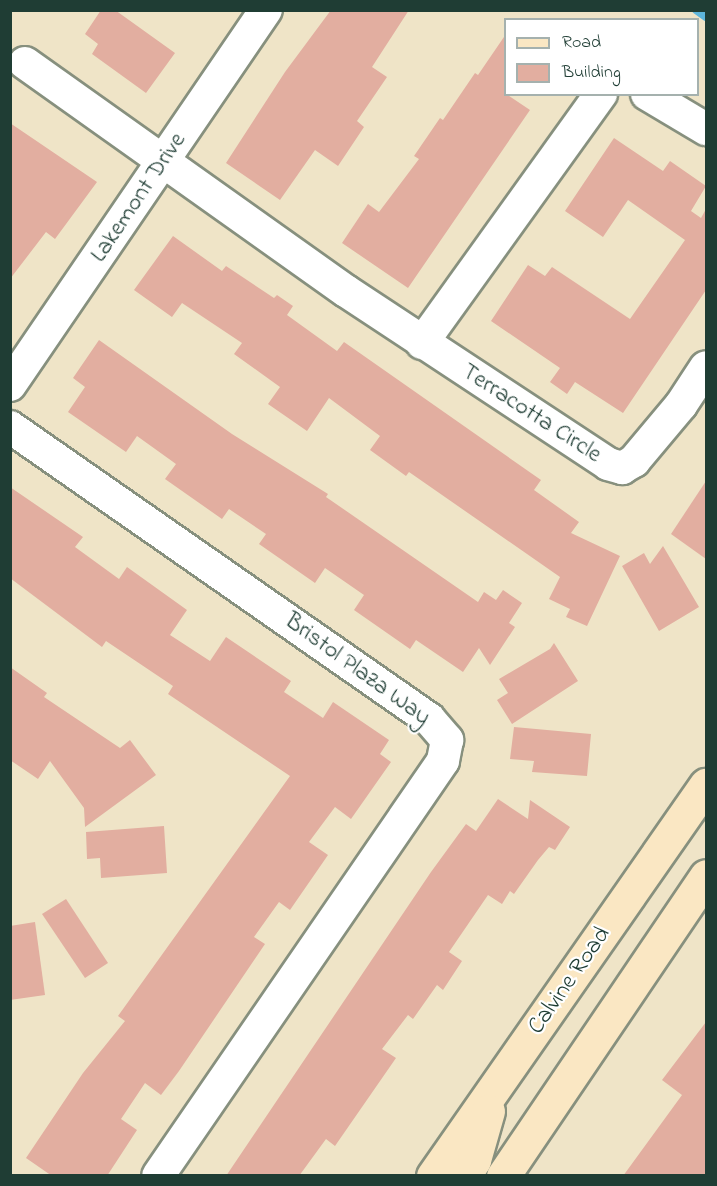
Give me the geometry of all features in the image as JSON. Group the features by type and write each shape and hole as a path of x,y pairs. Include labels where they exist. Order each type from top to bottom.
{"main road":[{"name":"Calvine Road","path":"433,1176 706,785"},
{"path":"503,1176 706,876"},
{"path":"464,1176 474,1160 494,1089"}],"street":[{"name":"Lakemont Drive","path":"10,385 266,10"},
{"name":"Terracotta Circle","path":"25,63 422,343 608,464 622,468 634,461 681,405 706,367"},
{"path":"422,343 600,96"},
{"path":"650,96 706,129"},
{"name":"Bristol Plaza Way","path":"10,427 429,719 447,740 444,761 158,1176"}],"building":[{"path":"101,10 115,10 175,53 146,93 92,54 98,44 85,34"},
{"path":"331,10 409,10 372,67 387,77 357,121 364,127 338,166 315,150 280,200 226,163 285,72"},
{"path":"504,37 504,96 509,96 530,110 408,288 342,243 368,204 379,212 419,159 414,156 440,118 443,120 475,73 478,75"},
{"path":"10,123 97,182 55,239 46,232 10,279"},
{"path":"614,138 663,171 670,161 706,186 691,211 701,218 706,209 706,290 623,413 575,382 567,394 550,382 560,368 491,321 528,265 545,276 552,267 630,319 685,240 628,200 603,237 565,211"},
{"path":"173,236 222,271 226,266 274,298 277,295 293,306 287,315 337,351 344,342 541,480 534,490 579,522 571,533 620,556 587,626 566,617 570,609 549,599 560,577 409,472 406,476 370,450 380,436 329,398 307,431 268,404 280,387 234,354 242,343 182,303 172,317 134,290"},
{"path":"99,340 232,434 328,494 326,497 478,602 484,592 496,600 503,590 522,603 509,623 515,627 490,665 479,648 463,672 416,640 410,649 354,610 364,595 325,568 315,583 259,544 266,534 229,509 222,519 165,479 176,464 137,436 126,452 68,412 85,387 73,378"},
{"path":"706,481 706,559 671,534"},
{"path":"10,487 83,537 75,547 119,579 127,567 187,610 170,635 210,661 226,637 291,681 284,692 323,718 333,702 389,740 380,754 391,762 351,819 335,807 309,842 328,855 290,910 279,902 254,937 265,944 179,1071 161,1095 145,1083 121,1119 137,1130 107,1176 52,1176 26,1158 83,1073 125,1021 118,1016 290,776 168,694 173,686 106,641 102,647 10,578"},
{"path":"663,546 699,607 659,631 622,566 644,553 650,564"},
{"path":"554,643 578,681 512,724 497,700 508,693 499,679 550,649"},
{"path":"10,667 47,693 44,697 120,748 130,740 156,775 85,827 84,808 50,761 38,779 10,760"},
{"path":"514,727 591,734 587,776 532,772 534,761 510,759"},
{"path":"498,799 528,819 530,800 570,827 555,850 549,847 514,894 510,891 502,904 488,895 449,952 462,961 443,990 437,985 413,1019 408,1015 382,1049 396,1058 335,1146 326,1139 299,1176 226,1176 431,872 466,824 476,831"},
{"path":"164,826 167,873 101,878 100,858 87,859 86,832"},
{"path":"66,899 108,963 85,978 42,914"},
{"path":"35,922 45,995 10,1000 10,926"},
{"path":"706,1022 706,1176 623,1176 682,1095 662,1080"}],"waterway":[{"path":"696,10 706,17"}]}
